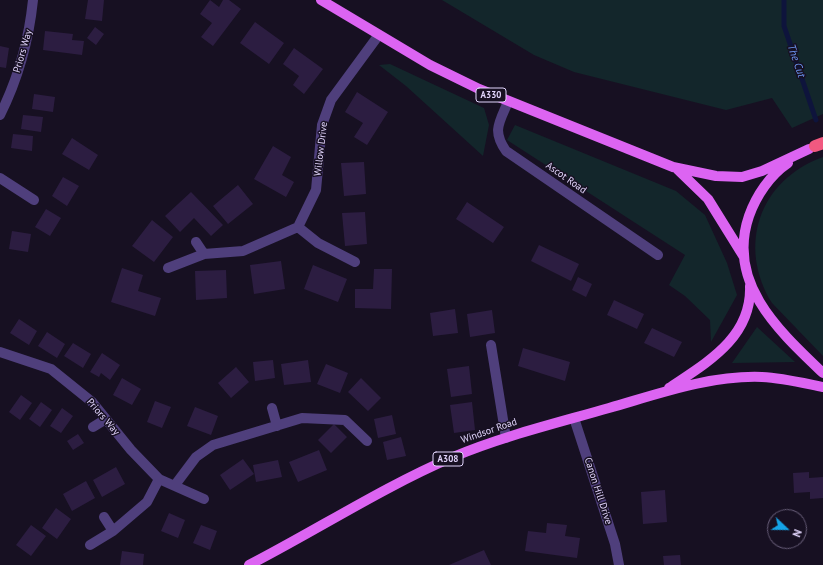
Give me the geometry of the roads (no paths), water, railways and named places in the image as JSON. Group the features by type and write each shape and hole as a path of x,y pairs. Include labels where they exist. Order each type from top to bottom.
{"main road":[{"name":"A330","path":"321,0 378,36 430,65 508,102 673,166 716,176 742,177 762,171 818,146"},
{"path":"818,146 786,164 768,182 759,195 747,223 744,258 750,286 757,300 776,324 823,373"},
{"name":"A330","path":"673,166 708,199 744,258"},
{"name":"Windsor Road","path":"664,392 713,358 733,339 744,319 749,305 750,286"},
{"name":"Windsor Road","path":"249,565 434,466 506,438 664,392 717,380 746,377 782,379 823,387"}],"street":[{"name":"Priors Way","path":"0,115 4,99 30,33 33,0"},
{"name":"Willow Drive","path":"298,227 316,190 322,125 331,100 378,36"},
{"name":"Ascot Road","path":"508,102 498,124 497,132 499,141 506,151 658,255"},
{"path":"0,178 34,200"},
{"path":"168,268 204,254 243,251 298,227 318,243 355,262"},
{"path":"196,242 204,254"},
{"path":"491,345 506,438"},
{"name":"Priors Way","path":"0,352 51,369 92,402 131,450 159,479 204,499"},
{"path":"272,408 278,426"},
{"path":"175,485 196,457 213,445 302,418 344,420 367,441"},
{"name":"Canon Hill Drive","path":"574,418 615,544 619,565"},
{"path":"93,427 106,419"},
{"path":"90,545 113,531 147,502 159,479"},
{"path":"104,517 113,531"}],"waterway":[{"name":"The Cut","path":"784,0 784,26 816,120"}]}
